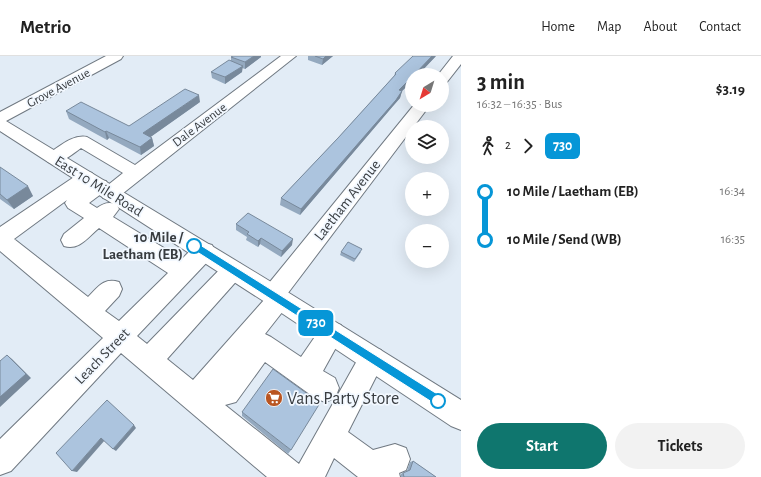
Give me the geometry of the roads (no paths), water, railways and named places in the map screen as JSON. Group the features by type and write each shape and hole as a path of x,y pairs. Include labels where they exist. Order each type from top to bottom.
{"street":[{"name":"Grove Avenue","path":"0,118 116,56"},
{"name":"Dale Avenue","path":"104,189 136,173 289,56"},
{"path":"449,70 460,56"},
{"name":"Laetham Avenue","path":"203,389 276,297 417,112"},
{"name":"East 10 Mile Road","path":"0,124 204,251 461,416"},
{"path":"54,158 81,141 136,173"},
{"path":"104,189 75,203 184,272"},
{"path":"71,240 99,218 104,189"},
{"path":"4,242 104,189"},
{"path":"4,242 42,226"},
{"path":"145,247 166,228"},
{"path":"4,242 149,360 203,389 292,477"},
{"name":"Leach Street","path":"0,460 204,251"},
{"path":"149,360 233,270"},
{"path":"89,311 111,289"},
{"path":"203,389 226,392 262,345 315,382 332,333"},
{"path":"308,477 372,359"},
{"path":"330,437 381,470"}],"place":[{"name":"10 Mile / Laetham (EB)","path":"194,246"},
{"name":"Vans Party Store","path":"274,398"}]}
